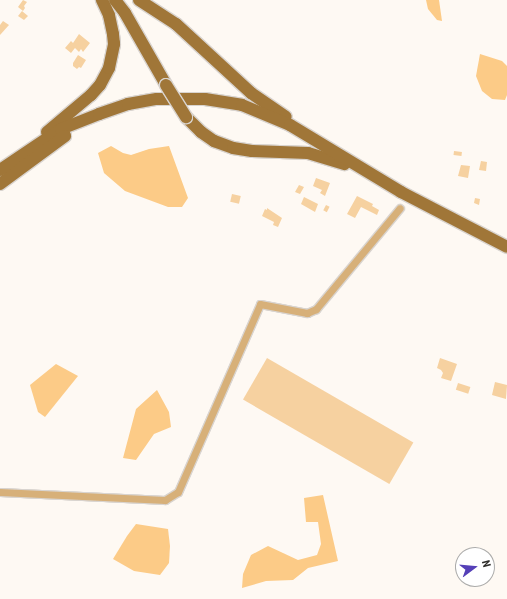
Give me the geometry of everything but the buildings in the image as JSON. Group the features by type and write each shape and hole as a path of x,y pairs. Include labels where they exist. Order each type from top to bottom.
{"main road":[{"path":"14,160 83,103 100,85 108,68 114,44 112,23 102,0"},
{"path":"115,0 125,13 166,85 186,116 201,132 214,141 233,148 252,151 308,153 342,164 352,163"},
{"path":"139,0 176,24 251,93 286,116 290,125"},
{"path":"0,170 61,129 128,104 157,99 186,97 205,99 242,105 290,125 352,163 447,217 507,247"},
{"path":"0,184 94,116"}],"street":[{"path":"0,492 165,500 178,492 260,304 307,313 316,309 400,208"}],"shaded area":[{"path":"426,0 439,0 442,21 437,20 428,9"},
{"path":"480,54 502,61 507,66 507,95 505,100 492,99 482,91 476,76"},
{"path":"111,146 123,153 131,155 149,149 169,146 188,198 182,207 168,207 125,191 104,173 98,153"},
{"path":"56,364 78,376 45,417 38,412 30,385"},
{"path":"157,390 169,412 171,427 154,434 136,460 123,458 136,409"},
{"path":"323,495 338,561 308,568 293,580 266,581 242,588 243,574 251,555 268,546 298,560 317,555 321,544 318,522 306,522 304,498"},
{"path":"136,524 168,529 170,546 169,563 160,575 134,571 113,559"}]}
